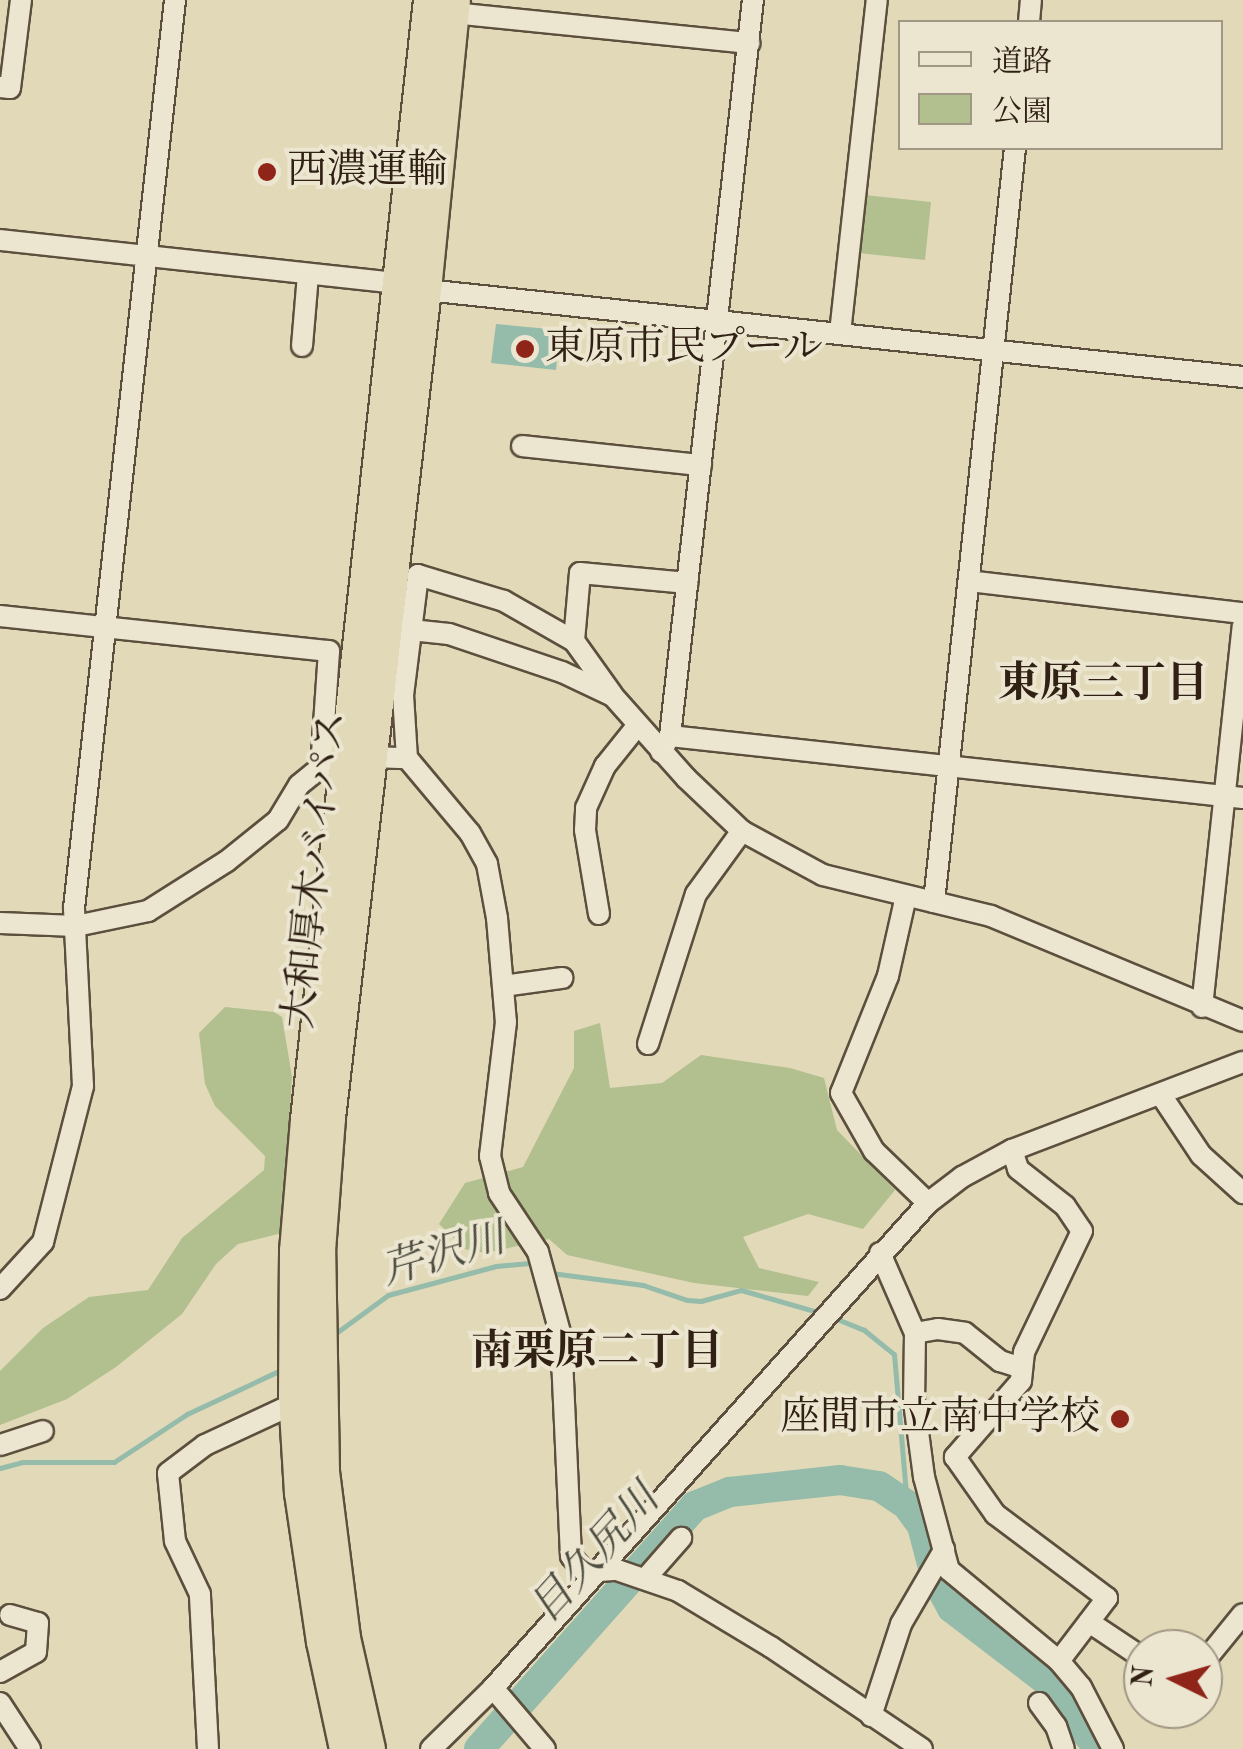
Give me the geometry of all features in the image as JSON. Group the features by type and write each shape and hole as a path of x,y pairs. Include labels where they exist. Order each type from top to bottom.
{"highway":[{"name":"大和厚木バイパス","path":"345,1749 322,1642 300,1493 293,1317 318,1119 345,762 412,287 446,4"},
{"name":"大和厚木バイパス","path":"318,1119 323,1452 345,1638 370,1749"}],"street":[{"path":"0,88 10,88 21,0"},
{"path":"0,1289 43,1242 83,1086 76,926 104,627 175,0"},
{"path":"666,744 688,583 753,0"},
{"path":"840,333 877,0"},
{"path":"446,4 749,43"},
{"path":"934,902 1015,150"},
{"path":"0,240 1243,378"},
{"path":"302,346 308,274"},
{"path":"522,446 701,465"},
{"path":"574,641 580,573 688,583"},
{"path":"922,1749 771,1647 678,1591 643,1578 577,1568 571,1556 561,1336 542,1262 499,1192 490,1156 492,1118 504,1056 503,986 487,864 470,833 407,758 403,695 418,575 504,601 574,641 637,726 666,744 742,831 823,874 1020,927 1243,1021"},
{"path":"968,581 1243,613"},
{"path":"0,616 330,651 345,762"},
{"path":"1202,1006 1235,797 1243,626"},
{"path":"411,630 449,634 562,672 613,696"},
{"path":"599,914 585,830 586,808 605,766 637,726"},
{"path":"666,744 948,765 1235,797"},
{"path":"0,923 76,926 148,911 213,870 278,820 299,785 345,762 407,758"},
{"path":"648,1044 696,894 742,831"},
{"path":"906,896 888,976 841,1093 874,1151 928,1203"},
{"path":"503,986 562,978"},
{"path":"431,1749 498,1693 826,1314 928,1203 962,1177 1012,1150 1243,1062"},
{"path":"1161,1094 1201,1154 1243,1192"},
{"path":"1012,1150 1018,1169 1066,1206 1082,1231 1024,1352 1021,1381 955,1457 995,1514 1106,1598 1060,1661"},
{"path":"880,1253 916,1333 914,1402 924,1477 942,1554 954,1578 1060,1661 1081,1687 1113,1749"},
{"path":"916,1333 965,1333 1000,1361 1022,1368"},
{"path":"208,1749 200,1594 174,1541 168,1473 205,1445 287,1407"},
{"path":"0,1446 43,1431"},
{"path":"643,1578 681,1538"},
{"path":"870,1716 894,1639 942,1554"},
{"path":"1223,1638 1243,1614"},
{"path":"0,1672 36,1652 38,1623 10,1615"},
{"path":"1089,1622 1123,1645"},
{"path":"498,1693 545,1749"},
{"path":"0,1704 30,1749"},
{"path":"1039,1704 1056,1726 1064,1749"}],"green space":[{"path":"864,195 931,202 925,260 858,253"},
{"path":"225,1007 274,1012 282,1017 292,1077 282,1233 238,1244 216,1264 182,1314 116,1367 67,1399 0,1425 0,1371 43,1328 89,1297 148,1290 182,1238 264,1170 265,1156 215,1106 205,1084 199,1033"},
{"path":"600,1023 610,1088 662,1083 701,1055 790,1068 824,1078 837,1130 895,1190 863,1229 808,1214 743,1237 759,1268 819,1282 808,1296 694,1283 567,1255 549,1239 486,1253 465,1249 439,1224 465,1183 523,1167 574,1068 574,1031"}],"shaded area":[{"path":"496,324 560,330 556,370 491,363"}],"waterway":[{"name":"芹沢川","path":"332,1336 388,1295 496,1266 533,1263"},
{"name":"芹沢川","path":"551,1273 643,1285 687,1300 701,1301 741,1290 821,1313"},
{"name":"芹沢川","path":"832,1317 864,1330 894,1354 907,1505"},
{"name":"芹沢川","path":"0,1468 22,1462 114,1462 187,1414 281,1370"},
{"name":"目久尻川","path":"479,1749 695,1506 730,1492 840,1480 879,1486 907,1505 922,1526 936,1579 952,1608 1046,1680 1099,1749"}],"place":[{"name":"西濃運輸","path":"267,172"},
{"name":"東原市民プール","path":"525,349"},
{"name":"座間市立南中学校","path":"1120,1419"}],"district":[{"name":"東原三丁目","path":"1103,685"},
{"name":"南栗原二丁目","path":"597,1353"}]}
